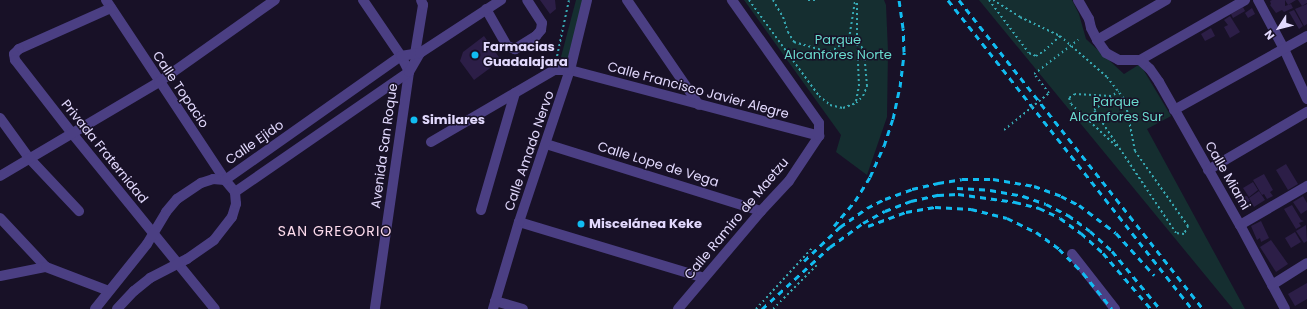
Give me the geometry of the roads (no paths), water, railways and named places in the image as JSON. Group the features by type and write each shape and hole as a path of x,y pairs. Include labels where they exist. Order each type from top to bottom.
{"street":[{"path":"0,176 71,132 159,82 275,0"},
{"name":"Avenida San Roque","path":"363,0 401,56 409,72 375,309"},
{"path":"418,54 423,6 421,0"},
{"name":"Calle Ejido","path":"95,309 154,233 166,212 177,199 201,183 213,179 225,180 401,56 418,54 500,0"},
{"path":"486,9 508,46 515,49 536,36 541,30 542,23 527,0"},
{"name":"Calle Amado Nervo","path":"494,305 519,222 570,70 587,0"},
{"path":"627,0 699,105"},
{"path":"732,0 819,123 819,136"},
{"path":"1078,0 1089,18 1091,28 1097,40 1106,53 1119,60 1140,60 1245,0"},
{"path":"1097,40 1166,0"},
{"path":"1258,0 1284,48 1307,99"},
{"name":"Calle Topacio","path":"108,4 225,180 236,192"},
{"name":"Privada Fraternidad","path":"108,4 19,49 14,54 15,60 71,132 216,309"},
{"path":"1174,110 1307,36"},
{"name":"Calle Ejido","path":"236,192 409,72 418,54"},
{"name":"Calle Miami","path":"1140,60 1150,69 1174,110 1240,225 1285,309"},
{"name":"Calle Francisco Javier Alegre","path":"515,93 554,70 570,70 819,136"},
{"path":"431,142 515,93"},
{"path":"481,210 515,93"},
{"path":"1208,170 1307,112"},
{"path":"0,118 29,158 79,211"},
{"name":"Calle Ramiro de Maetzu","path":"678,309 761,210 789,181 819,136"},
{"name":"Calle Lope de Vega","path":"546,144 761,210"},
{"path":"1240,225 1307,186"},
{"path":"117,309 134,291 150,278 198,253 226,227 232,217 236,204 236,192"},
{"path":"0,218 46,267 109,291"},
{"path":"519,222 704,278"},
{"path":"1072,254 1116,309"},
{"path":"1272,285 1307,263"},
{"path":"0,276 46,267"},
{"path":"494,305 523,309"}],"railway":[{"path":"834,226 855,201 870,177 884,146 893,119 900,87 904,52 903,28 899,0"},
{"path":"948,0 1192,309"},
{"path":"959,0 1203,309"},
{"path":"804,261 840,227 867,208 885,199 912,189 938,183 962,179 993,179 1034,186 1061,196 1079,205 1116,233 1154,275"},
{"path":"957,188 990,190 1023,196 1046,204 1068,215 1090,231 1112,251 1160,309"},
{"path":"762,309 830,247 863,223 885,211 911,201 938,195 958,194 1015,202 1039,208 1060,218 1081,233 1103,253 1151,309"},
{"path":"868,226 906,212 935,207 971,209 1007,218 1036,232 1059,249 1083,273 1112,309"}],"place":[{"name":"Farmacias Guadalajara","path":"475,55"},
{"name":"Similares","path":"414,120"},
{"name":"Miscelánea Keke","path":"581,224"}],"district":[{"name":"SAN GREGORIO","path":"335,231"}],"park label":[{"name":"Parque Alcanfores Norte","path":"838,48"},
{"name":"Parque Alcanfores Sur","path":"1116,110"}]}
